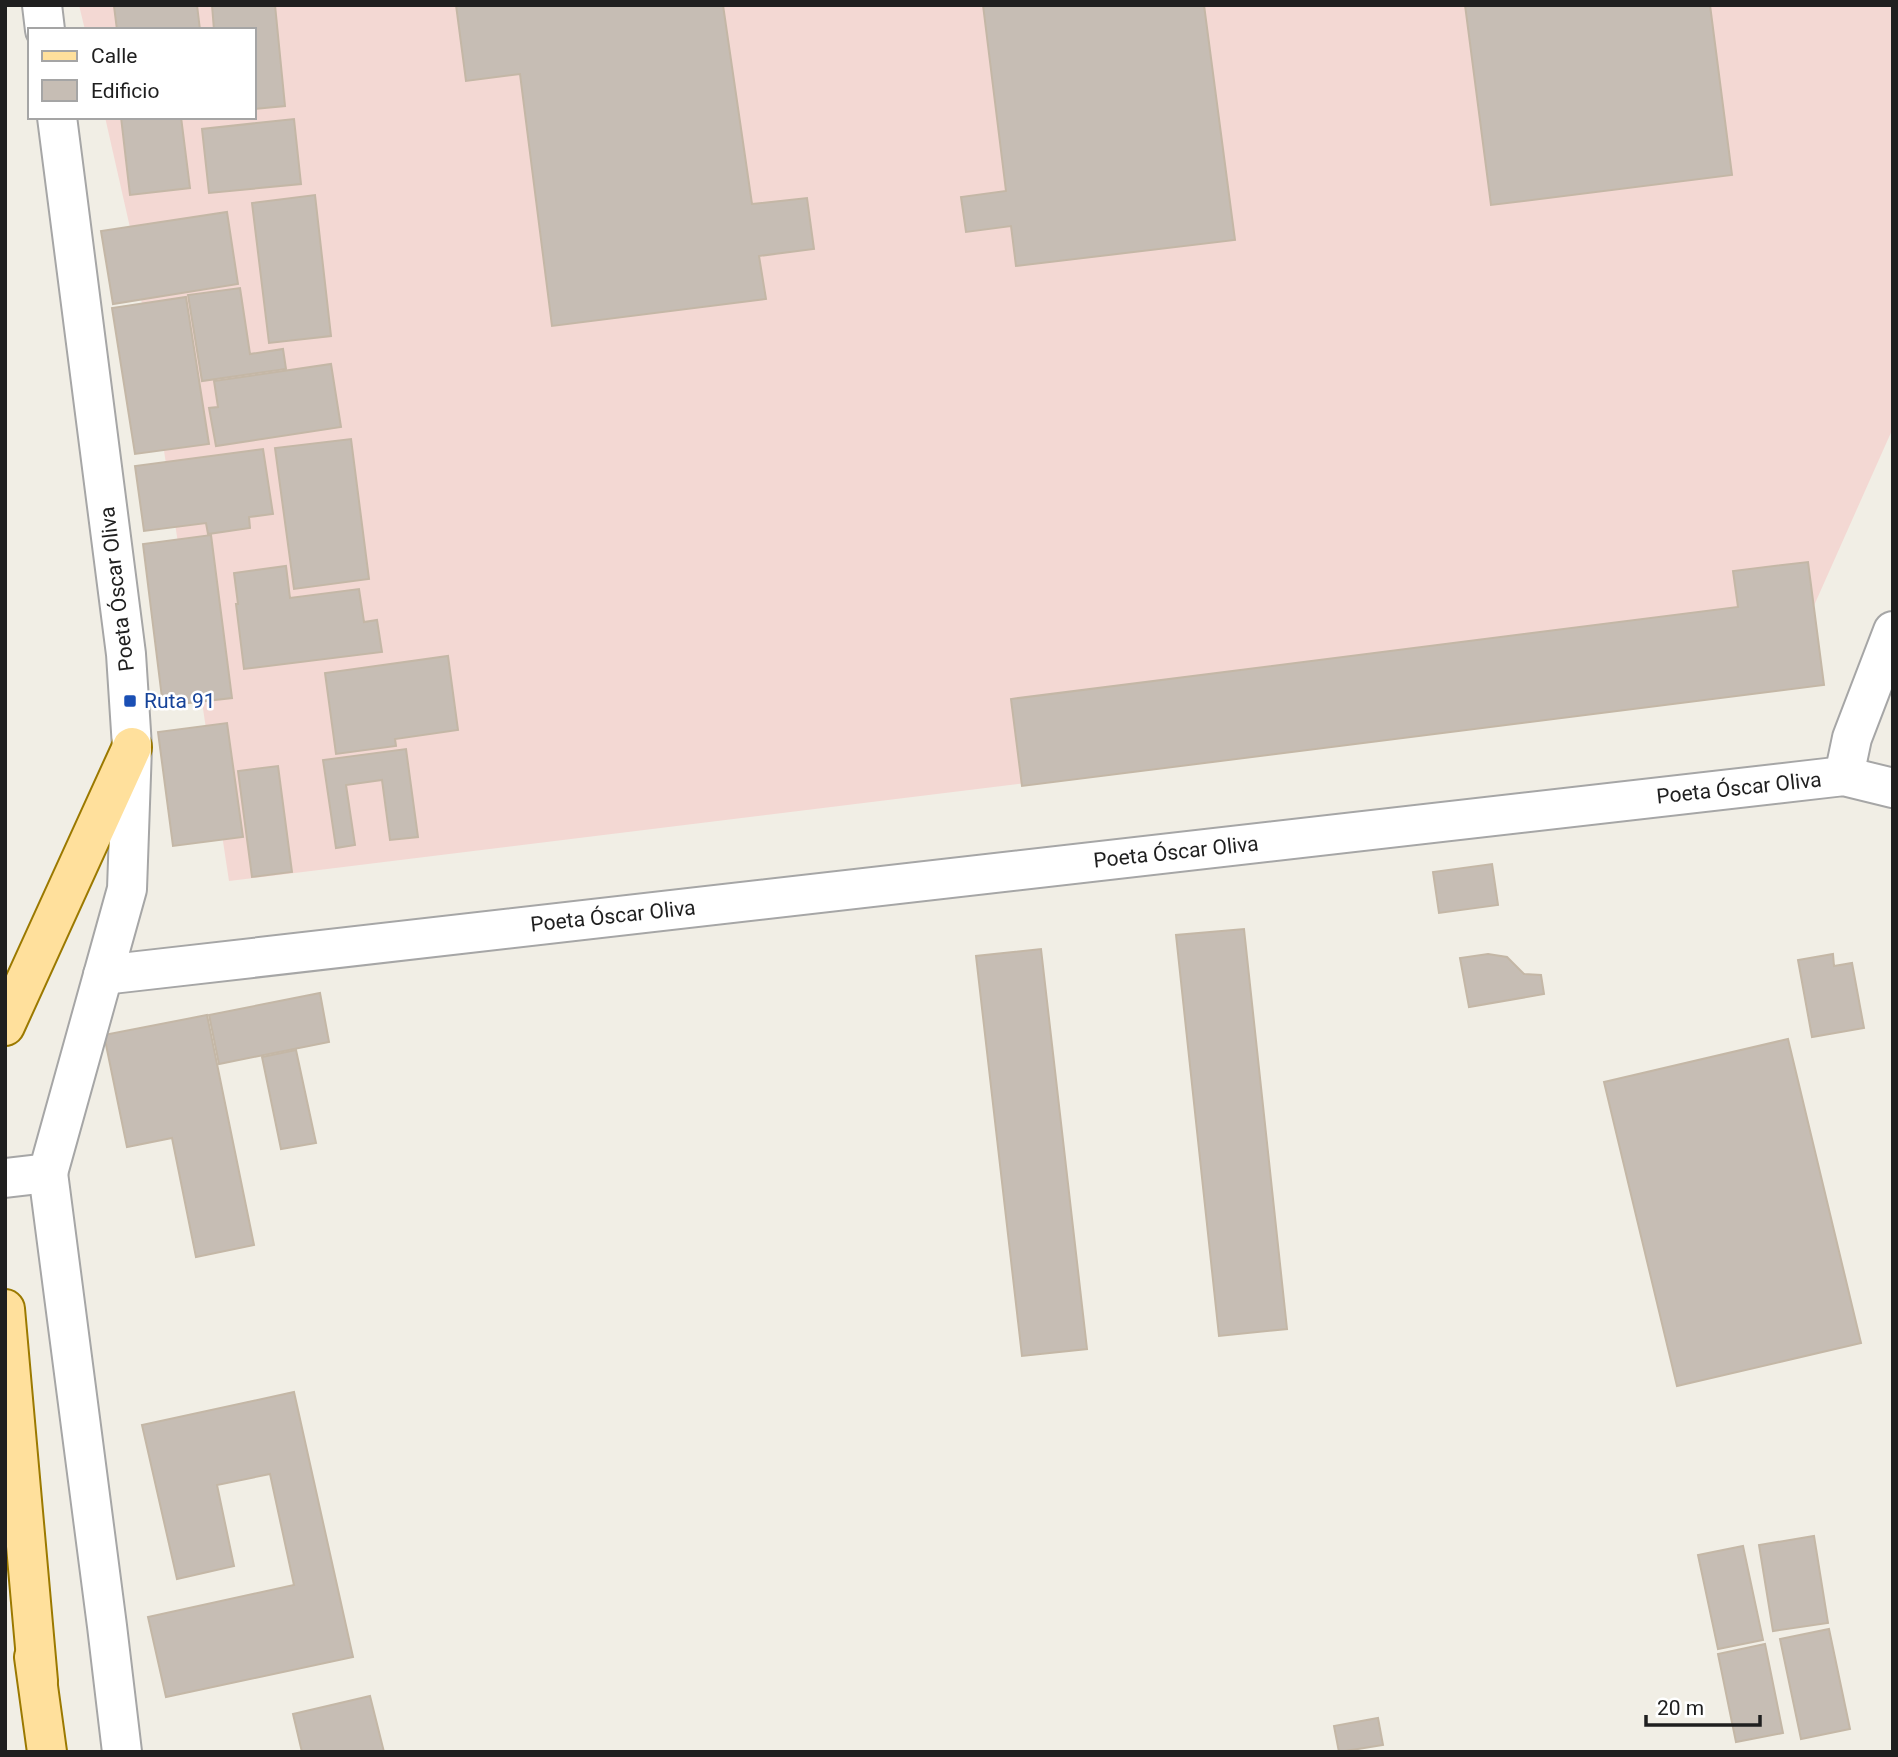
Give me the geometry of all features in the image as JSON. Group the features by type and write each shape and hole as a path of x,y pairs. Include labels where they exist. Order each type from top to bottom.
{"main road":[{"path":"5,1026 132,747"},
{"path":"5,1309 38,1681 47,1752"},
{"path":"5,1499 38,1681"}],"street":[{"path":"42,5 46,28"},
{"name":"Poeta Óscar Oliva","path":"57,119 126,654 132,747 127,890 103,975 1844,776 1852,738 1890,646"},
{"path":"1844,776 1893,788"},
{"path":"103,975 48,1172 122,1752"},
{"path":"5,1178 48,1172"}],"shaded area":[{"path":"79,5 1893,5 1893,428 1776,691 229,881 131,232 105,119 256,119 256,28 85,28"}],"building":[{"path":"197,5 200,28 117,28 114,6"},
{"path":"212,5 275,5 285,106 256,109 256,28 214,28"},
{"path":"456,5 723,5 752,204 807,198 814,249 759,256 766,299 552,326 520,74 466,81"},
{"path":"983,5 1204,5 1235,240 1016,266 1011,226 966,232 961,197 1006,191"},
{"path":"1465,5 1710,5 1732,175 1491,205"},
{"path":"121,119 181,119 190,188 130,195"},
{"path":"294,119 301,184 209,193 202,129"},
{"path":"315,195 331,336 269,343 252,203"},
{"path":"227,212 238,284 113,304 101,231"},
{"path":"240,288 250,354 283,349 286,369 202,381 188,295"},
{"path":"186,297 209,444 135,454 112,308"},
{"path":"331,364 341,427 216,446 209,408 218,407 214,381"},
{"path":"351,439 369,579 294,589 275,448"},
{"path":"263,449 273,514 249,517 250,528 208,534 206,523 144,531 135,466"},
{"path":"211,535 232,698 163,706 143,544"},
{"path":"1808,562 1824,685 1022,786 1011,699 1738,607 1733,571"},
{"path":"286,566 290,598 359,589 364,622 377,620 382,652 244,669 234,573"},
{"path":"448,656 458,730 395,739 396,746 336,754 325,673"},
{"path":"227,723 243,837 173,846 158,732"},
{"path":"406,749 418,837 390,840 382,780 346,785 355,845 336,848 323,760"},
{"path":"278,766 292,872 252,877 238,771"},
{"path":"1492,864 1498,905 1439,913 1433,872"},
{"path":"1244,929 1287,1329 1219,1336 1176,935"},
{"path":"1041,949 1087,1349 1022,1356 976,956"},
{"path":"1488,954 1507,957 1524,974 1541,975 1544,994 1469,1007 1460,958"},
{"path":"1833,954 1834,966 1852,963 1864,1028 1812,1037 1798,960"},
{"path":"320,993 329,1042 219,1064 209,1015"},
{"path":"207,1015 254,1245 196,1257 172,1138 127,1147 104,1035"},
{"path":"1788,1039 1861,1343 1677,1386 1604,1082"},
{"path":"296,1050 316,1143 281,1149 262,1057"},
{"path":"294,1392 353,1657 166,1697 148,1617 294,1585 270,1474 217,1485 234,1566 177,1579 142,1425"},
{"path":"1814,1536 1828,1623 1773,1631 1759,1545"},
{"path":"1743,1546 1763,1640 1718,1649 1698,1555"},
{"path":"1829,1629 1850,1729 1801,1739 1780,1639"},
{"path":"1765,1644 1783,1733 1736,1742 1718,1654"},
{"path":"370,1696 384,1752 302,1752 293,1714"},
{"path":"1378,1718 1383,1745 1339,1752 1334,1726"}],"place":[{"name":"Ruta 91","path":"130,701"}]}
